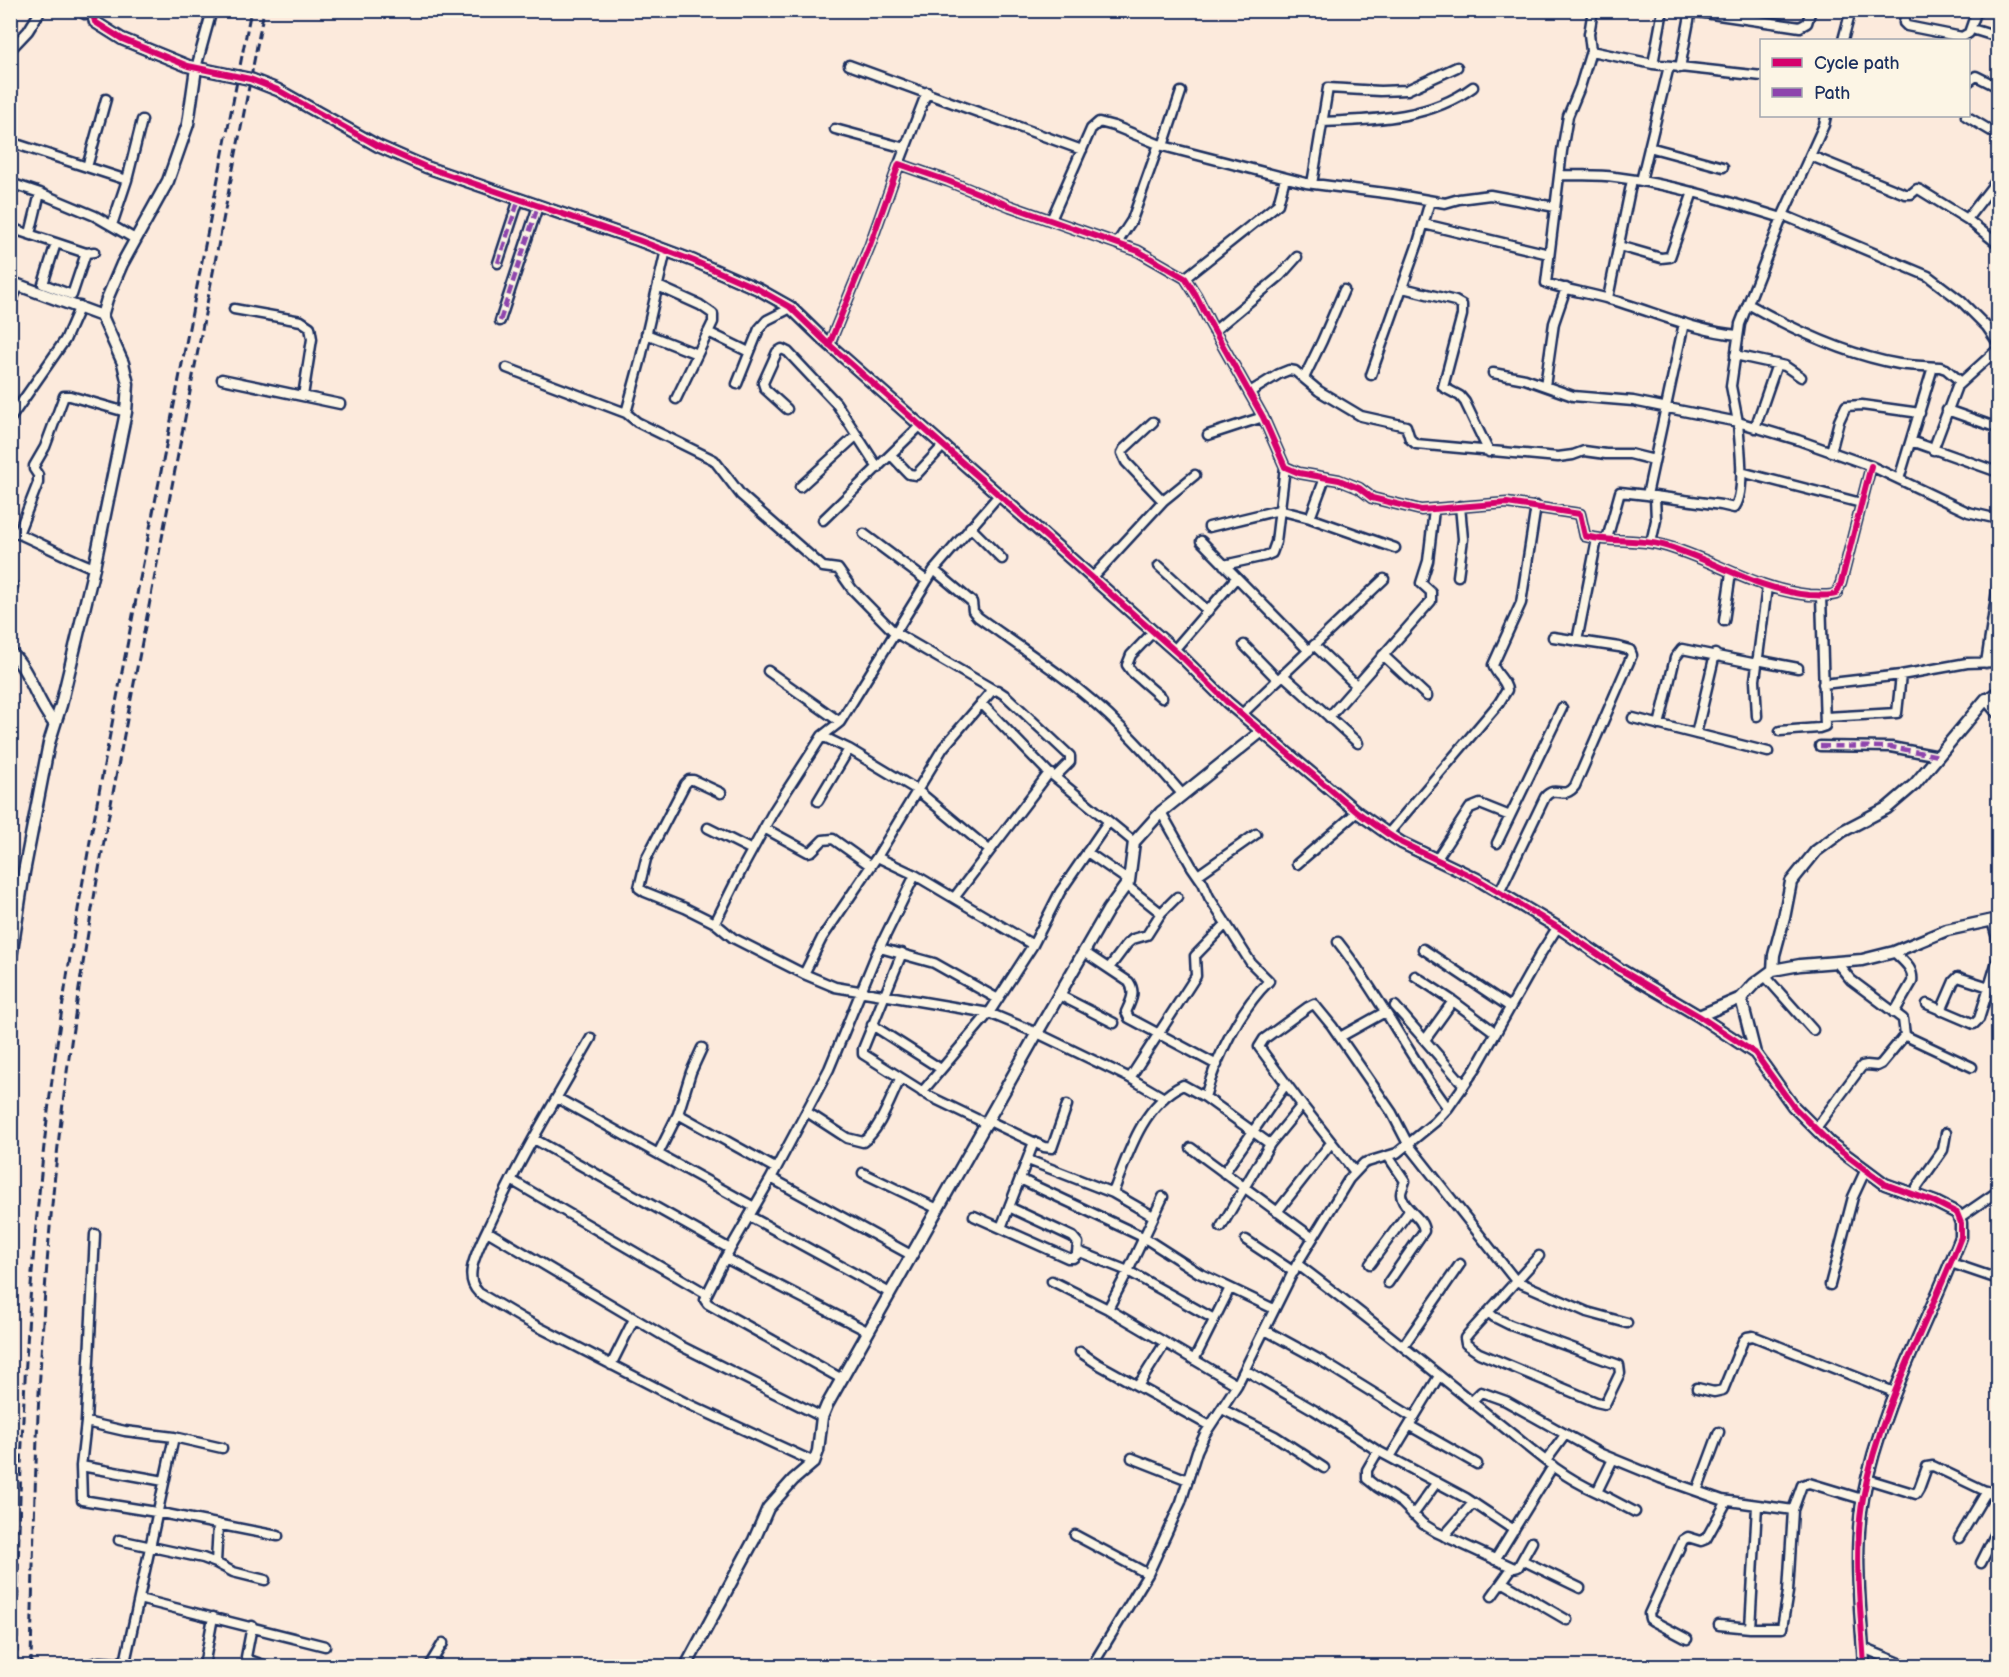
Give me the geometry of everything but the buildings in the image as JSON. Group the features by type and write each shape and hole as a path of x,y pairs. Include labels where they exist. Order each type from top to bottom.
{"street":[{"path":"10,50 28,31 42,10"},
{"path":"10,964 24,872 49,743 94,568 126,412 128,384 123,363 102,316 110,290 122,264 168,181 188,124 196,68 212,10"},
{"path":"1593,10 1589,34 1591,51 1568,116 1546,283 1608,298 1723,334 1738,335"},
{"path":"1653,64 1664,10"},
{"path":"1680,68 1691,11 1800,27 1807,23 1811,10"},
{"path":"1844,39 1851,10"},
{"path":"1906,10 1904,23 1912,28 1962,37 1967,36 1972,29 1977,10"},
{"path":"85,12 95,22 122,39 196,68 258,82 278,90 378,146 426,167 666,250 758,288 791,308 829,345 1154,632 1242,714 1357,812 1402,843 1499,893 1621,970 1700,1016 1755,1053 1793,1106 1830,1143 1885,1184 1935,1202 1957,1213 1961,1223 1960,1237 1951,1263 1894,1392 1880,1431 1862,1499 1859,1554 1864,1666"},
{"path":"1972,29 1998,37"},
{"path":"1591,51 1680,68 1760,76"},
{"path":"849,65 1082,150"},
{"path":"1608,298 1618,246 1649,147 1669,66"},
{"path":"1312,184 1328,88 1407,90 1457,67"},
{"path":"1970,80 1976,76 1998,87"},
{"path":"1322,122 1413,115 1459,98 1473,87"},
{"path":"829,345 870,245 898,164 927,92"},
{"path":"1117,243 1132,220 1181,92"},
{"path":"87,167 106,99"},
{"path":"1577,641 1602,539 1620,492 1734,508 1740,502 1738,422 1731,386 1740,324 1826,117"},
{"path":"1968,117 1998,135"},
{"path":"112,225 127,180 142,120"},
{"path":"1051,220 1091,129 1099,122 1161,145 1312,184 1445,203 1490,195 1555,207"},
{"path":"835,129 905,148"},
{"path":"10,142 127,180"},
{"path":"1649,147 1723,167"},
{"path":"1811,156 1905,194 1920,190 1967,219 1998,244"},
{"path":"898,164 1138,251 1185,278 1250,392 1285,467 1276,542 1272,552 1265,556 1224,565"},
{"path":"1559,175 1613,176 1693,192 1783,217 1928,276 1961,301 1987,327 1998,343"},
{"path":"1185,278 1278,204 1286,177"},
{"path":"1967,219 1998,178"},
{"path":"10,183 64,202 135,239"},
{"path":"1618,246 1661,258 1670,257 1693,192"},
{"path":"30,234 40,193"},
{"path":"498,263 519,199"},
{"path":"1371,375 1403,288 1430,201"},
{"path":"500,321 538,206"},
{"path":"1424,224 1549,254"},
{"path":"10,228 90,252 72,295 42,285 56,243"},
{"path":"626,413 666,250"},
{"path":"1214,331 1272,284 1297,258"},
{"path":"10,304 15,284 102,316"},
{"path":"658,286 711,312 714,317 676,399"},
{"path":"1403,288 1455,301 1462,305 1462,315 1443,387 1466,402 1489,452"},
{"path":"1545,386 1554,323 1566,288"},
{"path":"1304,378 1344,290"},
{"path":"1749,304 1780,322 1865,356 1899,364 1946,369 1960,381"},
{"path":"10,419 65,340 80,306"},
{"path":"737,384 759,329 767,320 791,308"},
{"path":"234,309 301,321 310,327 312,339 303,396"},
{"path":"1651,543 1656,520 1651,496 1654,460 1684,323"},
{"path":"708,332 749,352"},
{"path":"646,334 697,354"},
{"path":"788,409 765,389 763,383 777,352 782,349 788,352 836,403 878,468"},
{"path":"1933,450 1952,394 1960,381 1998,349"},
{"path":"1735,355 1777,364 1792,370 1801,377"},
{"path":"1755,428 1777,364"},
{"path":"1899,479 1933,367"},
{"path":"507,368 626,413 637,422 714,460 741,495 823,567 838,569 852,589 894,632 1006,696 1070,756 1068,765 1052,775 989,850 954,898"},
{"path":"1250,392 1284,371 1295,371 1319,391 1361,416 1406,426 1410,439 1416,444 1558,457 1584,451 1630,454 1654,460"},
{"path":"1492,373 1525,379 1573,396 1634,401 1738,422 1871,466 1968,512 1998,519"},
{"path":"222,379 340,404"},
{"path":"94,568 68,559 41,543 14,532 38,483 38,475 34,466 45,447 64,396 126,412"},
{"path":"1831,452 1839,421 1846,406 1862,405 1920,413"},
{"path":"1947,410 1998,428"},
{"path":"1208,435 1263,417"},
{"path":"1153,422 1124,448 1122,453 1126,462 1163,501"},
{"path":"824,520 920,426"},
{"path":"800,487 857,435"},
{"path":"1911,441 1998,472"},
{"path":"891,455 909,474 916,475 943,446"},
{"path":"1285,467 1339,480 1359,488 1372,498 1421,510 1507,503 1580,514 1585,536 1651,543 1693,554 1731,573 1767,587 1796,593 1830,596 1839,590 1871,466"},
{"path":"1741,472 1861,503"},
{"path":"1092,578 1163,501 1195,475"},
{"path":"1310,518 1325,477"},
{"path":"715,923 764,828 822,736 840,722 934,570 999,495"},
{"path":"1458,576 1463,539 1460,506"},
{"path":"1388,834 1499,703 1507,690 1493,666 1521,603 1536,506"},
{"path":"1209,527 1279,510 1310,518 1395,548"},
{"path":"1329,717 1432,598 1431,592 1421,583 1431,541 1434,510"},
{"path":"970,527 1002,559"},
{"path":"864,534 927,582"},
{"path":"1202,541 1236,578 1356,685"},
{"path":"1159,566 1208,611"},
{"path":"934,570 972,602 973,611 978,617 1062,676 1097,705 1183,795"},
{"path":"1724,621 1731,573"},
{"path":"1174,650 1236,578"},
{"path":"1242,714 1384,579"},
{"path":"1986,663 1998,584"},
{"path":"1757,716 1755,698 1757,662 1767,587"},
{"path":"1780,731 1823,727 1826,717 1821,596"},
{"path":"1154,632 1131,655 1127,665 1162,698"},
{"path":"1499,893 1545,797 1549,792 1554,791 1566,794 1575,786 1631,659 1632,652 1627,648 1553,637"},
{"path":"1244,645 1358,743"},
{"path":"1659,725 1675,658 1682,649 1798,668"},
{"path":"10,652 17,657 44,712 55,724"},
{"path":"1696,734 1714,654"},
{"path":"1383,655 1427,696"},
{"path":"1823,684 1901,675 1967,663 1998,662"},
{"path":"768,672 840,722"},
{"path":"1826,717 1897,713 1901,675"},
{"path":"804,974 822,938 877,857 943,748 994,690"},
{"path":"1769,973 1791,882 1816,851 1843,831 1887,808 1915,784 1963,724 1986,699 1998,691"},
{"path":"1986,699 1998,713"},
{"path":"981,704 1052,775 1134,842"},
{"path":"1497,843 1562,708"},
{"path":"1633,718 1768,752"},
{"path":"686,1666 754,1540 768,1508 793,1480 814,1462 818,1451 822,1417 1037,1033 1108,910 1127,883 1134,842 1161,812 1262,731"},
{"path":"822,736 849,749 917,790 989,850"},
{"path":"1820,746 1891,747 1939,756"},
{"path":"818,801 849,749"},
{"path":"721,793 693,780 685,784 646,859 639,888 715,923 733,938 835,987 989,1013 1037,1033 1130,1078 1164,1098"},
{"path":"1436,860 1470,808 1480,804 1510,816"},
{"path":"1161,812 1226,924 1251,963 1269,981 1254,996 1210,1078 1205,1097"},
{"path":"1298,864 1357,812"},
{"path":"922,1092 989,1013 1033,945 1060,892 1108,822"},
{"path":"708,828 752,850"},
{"path":"764,828 808,852 823,840 833,839 871,866"},
{"path":"1197,874 1256,834"},
{"path":"1087,852 1161,913"},
{"path":"877,857 915,875 1033,945"},
{"path":"842,1379 716,1310 705,1300 725,1258 829,1069 880,948 915,875"},
{"path":"1109,969 1127,944 1133,939 1147,935 1161,913 1177,897"},
{"path":"1700,1016 1742,998 1769,973 1800,965 1838,963 1894,952 1947,930 1995,920 1998,942"},
{"path":"1130,1078 1196,976 1194,961 1198,951 1226,924"},
{"path":"1092,1666 1148,1574 1181,1502 1197,1451 1210,1426 1237,1385 1295,1268 1313,1238 1355,1172 1364,1163 1397,1153 1435,1122 1448,1108 1496,1033 1557,928"},
{"path":"1338,942 1357,966 1430,1084 1448,1108"},
{"path":"880,948 934,963 998,999"},
{"path":"1424,949 1510,1007"},
{"path":"1084,952 1132,987 1133,993 1126,1012 1127,1016 1217,1065"},
{"path":"1894,952 1911,969 1912,977 1912,982 1894,1013"},
{"path":"903,953 862,1048 863,1054 922,1092 1048,1148 1054,1145 1068,1105"},
{"path":"1927,1004 1974,1024 1979,1018 1989,987 1996,974 1998,958"},
{"path":"1815,1128 1862,1066 1881,1064 1905,1035 1903,1019 1851,980 1838,963"},
{"path":"1769,973 1813,1030"},
{"path":"1415,976 1496,1033"},
{"path":"1941,1011 1958,977 1989,987"},
{"path":"1059,995 1114,1023"},
{"path":"1742,998 1755,1053"},
{"path":"1425,1040 1453,1001"},
{"path":"1355,1172 1260,1051 1260,1045 1264,1039 1314,1004 1340,1037 1392,1113 1408,1144 1516,1281 1587,1312 1627,1323"},
{"path":"1395,1006 1464,1085"},
{"path":"1340,1037 1385,1012"},
{"path":"872,1025 941,1069"},
{"path":"1905,1035 1972,1067"},
{"path":"591,1038 511,1180 476,1253 471,1270 471,1282 474,1288 523,1319 611,1365 686,1403 814,1462"},
{"path":"658,1154 678,1114 691,1072 702,1048"},
{"path":"807,1112 847,1138 863,1142 876,1127 900,1079"},
{"path":"1224,1173 1286,1084"},
{"path":"1113,1193 1126,1157 1143,1122 1168,1092 1183,1085 1205,1097 1270,1144"},
{"path":"557,1098 754,1207"},
{"path":"1221,1227 1270,1144 1302,1105"},
{"path":"678,1114 775,1168"},
{"path":"1912,1194 1943,1149 1946,1133"},
{"path":"534,1139 730,1249"},
{"path":"1001,1228 1034,1142"},
{"path":"1277,1212 1331,1143"},
{"path":"1191,1149 1313,1238"},
{"path":"1388,1156 1405,1181 1401,1192 1403,1200 1422,1223 1424,1231 1388,1283"},
{"path":"1028,1160 1113,1193 1154,1216"},
{"path":"1830,1285 1853,1197 1866,1169"},
{"path":"863,1173 938,1209"},
{"path":"771,1178 911,1255"},
{"path":"1020,1179 1143,1237 1199,1273 1274,1309"},
{"path":"511,1180 707,1294"},
{"path":"1959,1218 1997,1192"},
{"path":"1108,1309 1163,1197"},
{"path":"974,1216 1068,1258 1073,1258 1077,1253 1078,1243 1073,1237 1009,1207"},
{"path":"1370,1264 1410,1210"},
{"path":"749,1216 890,1293"},
{"path":"487,1231 714,1364 822,1417"},
{"path":"95,1233 86,1422 81,1466 82,1500 278,1536"},
{"path":"1245,1240 1295,1268 1404,1345 1549,1464 1578,1484 1635,1512"},
{"path":"1077,1253 1084,1252 1128,1271 1214,1319"},
{"path":"1488,1312 1510,1325 1619,1365 1620,1373 1607,1402 1603,1404 1596,1402 1499,1362 1466,1344 1465,1338 1488,1312 1539,1256"},
{"path":"725,1258 869,1332"},
{"path":"1951,1263 1998,1279"},
{"path":"1404,1345 1460,1264"},
{"path":"1052,1281 1108,1309 1237,1385"},
{"path":"1194,1360 1230,1288"},
{"path":"611,1365 634,1319"},
{"path":"1265,1330 1320,1360 1477,1464"},
{"path":"1697,1388 1718,1392 1723,1390 1743,1341 1753,1336 1894,1392"},
{"path":"1138,1386 1165,1343"},
{"path":"1080,1352 1210,1426"},
{"path":"1245,1370 1378,1451 1473,1503 1514,1530"},
{"path":"1390,1458 1439,1376"},
{"path":"1472,1401 1481,1392 1488,1394 1613,1459 1697,1491 1727,1501 1793,1510"},
{"path":"1222,1409 1275,1436 1324,1468"},
{"path":"86,1422 222,1448"},
{"path":"1697,1491 1719,1432"},
{"path":"1496,1560 1565,1435"},
{"path":"89,1666 98,1662 119,1663 126,1658 174,1437"},
{"path":"1378,1451 1367,1470 1367,1479 1402,1503 1423,1524 1512,1568 1518,1567 1532,1542"},
{"path":"1132,1458 1188,1480"},
{"path":"1597,1492 1613,1459"},
{"path":"81,1466 164,1481"},
{"path":"1867,1479 1916,1494 1927,1467 1933,1466 1998,1497"},
{"path":"1413,1515 1437,1482"},
{"path":"1719,1625 1780,1629 1784,1626 1793,1510 1802,1485 1806,1483 1862,1499"},
{"path":"1959,1538 1987,1491"},
{"path":"1687,1639 1653,1621 1649,1614 1683,1540 1688,1537 1701,1541 1706,1539 1727,1501"},
{"path":"1444,1536 1473,1503"},
{"path":"1749,1628 1757,1506"},
{"path":"216,1563 218,1524"},
{"path":"1981,1563 1998,1529"},
{"path":"1075,1535 1148,1574"},
{"path":"119,1540 202,1558 233,1572 265,1580"},
{"path":"1522,1560 1580,1588"},
{"path":"1492,1596 1512,1568"},
{"path":"1502,1582 1567,1620"},
{"path":"139,1599 325,1646"},
{"path":"204,1666 213,1617"},
{"path":"252,1626 246,1657 266,1666"},
{"path":"429,1666 443,1643"},
{"path":"1863,1648 1907,1666"}],"railway":[{"path":"17,1666 21,1467 32,1269 45,1137 63,999 99,794 251,10"},
{"path":"31,1666 42,1335 52,1203 67,1070 87,937 111,804 264,10"}],"marked path":[{"path":"498,263 519,199"},
{"path":"500,321 538,206"},
{"path":"1820,746 1891,747 1939,756"}],"cycle path":[{"path":"92,10 95,22 122,39 188,66 250,79 278,90 378,146 426,167 694,261 758,289 790,307 824,340 1183,658 1227,702 1357,812 1402,843 1477,879 1564,931 1621,970 1699,1016 1755,1053 1793,1106 1830,1143 1885,1184 1935,1202 1957,1213 1961,1223 1961,1237 1893,1398 1881,1430 1863,1498 1858,1561 1864,1666"},
{"path":"829,345 870,245 899,164 1138,251 1185,278 1263,417 1285,467 1299,473 1339,480 1359,488 1372,498 1421,510 1507,503 1580,514 1585,536 1662,545 1770,587 1809,595 1829,595 1836,594 1841,583 1871,466"}]}
